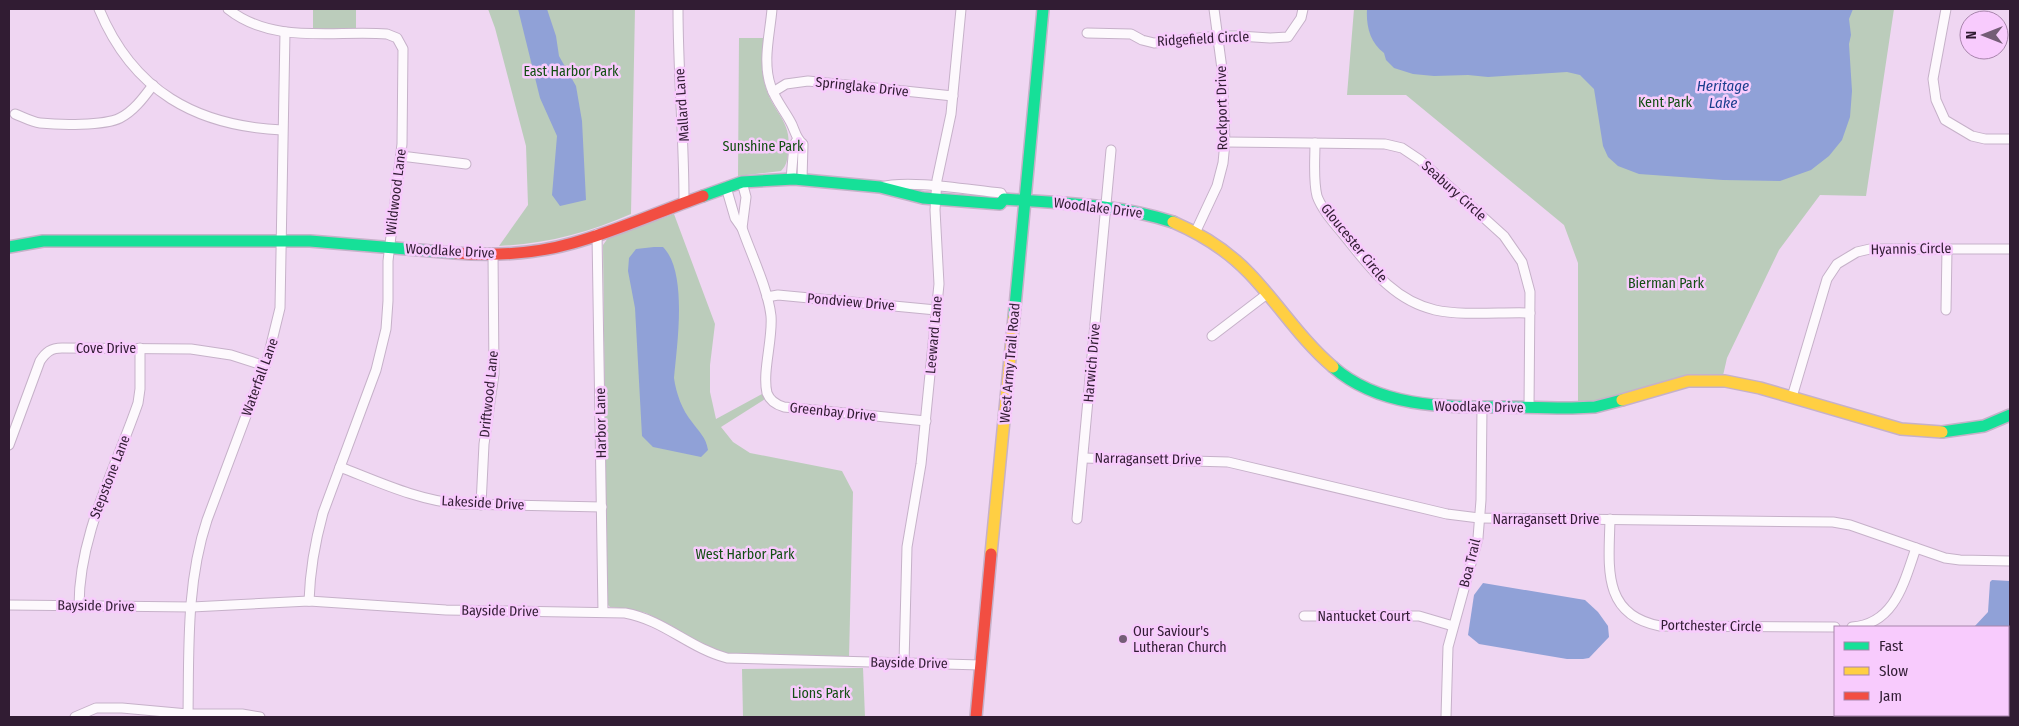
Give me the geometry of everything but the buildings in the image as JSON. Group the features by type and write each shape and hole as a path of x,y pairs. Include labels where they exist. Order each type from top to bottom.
{"street":[{"path":"99,9 121,49 135,68 153,86 189,109 221,122 255,128 282,130"},
{"name":"Wildwood Lane","path":"228,9 256,26 285,32 390,35 400,41 404,57 401,156 389,247 388,315 383,347 316,535 310,572 309,600"},
{"name":"Mallard Lane","path":"678,9 678,45 684,150 684,202"},
{"path":"772,9 767,60 768,79 773,92 792,124 797,140 803,144 802,180"},
{"name":"Leeward Lane","path":"904,663 907,547 921,464 939,284 936,239 937,186 951,114 961,9"},
{"name":"West Army Trail Road","path":"976,717 1043,9"},
{"name":"Rockport Drive","path":"1195,233 1217,186 1223,162 1225,142 1222,69 1214,9"},
{"name":"Ridgefield Circle","path":"1086,34 1131,34 1142,40 1154,43 1218,36 1288,37 1301,18 1303,9"},
{"path":"1946,9 1933,79 1936,100 1945,120 1972,136 1985,139 2010,139"},
{"name":"Waterfall Lane","path":"188,716 192,607 196,558 202,533 265,366 272,345 280,308 285,32"},
{"name":"Springlake Drive","path":"773,92 786,84 808,81 953,96"},
{"path":"15,114 39,123 110,122 121,118 134,108 153,86"},
{"path":"790,179 794,145 797,140"},
{"name":"Seabury Circle","path":"1225,142 1385,144 1402,148 1415,157 1497,229 1510,243 1522,262 1527,277 1530,313 1529,407"},
{"name":"Gloucester Circle","path":"1315,143 1315,186 1319,201 1379,279 1397,294 1422,306 1444,311 1530,313"},
{"name":"Harwich Drive","path":"1077,518 1111,150"},
{"path":"401,156 466,164"},
{"name":"Woodlake Drive","path":"9,247 43,241 282,241 335,242 450,253 522,252 552,248 597,234 726,187 762,179 790,179 880,187 891,184 937,186 1001,193 1004,199"},
{"name":"Greenbay Drive","path":"742,182 746,197 742,228"},
{"name":"Greenbay Drive","path":"726,187 735,218 742,228 767,297 771,325 766,383 768,397 773,402 784,407 926,421"},
{"name":"Woodlake Drive","path":"880,187 890,192 936,199 1000,204 1004,199"},
{"name":"Woodlake Drive","path":"1004,199 1138,211 1195,233 1230,256 1249,272 1314,352 1340,373 1380,395 1406,402 1440,407 1595,407 1620,402 1672,385 1701,380 1735,382 1901,428 1922,432 1941,433 1968,430 1994,423 2010,415"},
{"name":"Harbor Lane","path":"597,234 603,612"},
{"name":"Hyannis Circle","path":"1792,397 1823,287 1836,264 1857,252 1870,249 2010,249"},
{"path":"1946,310 1947,249"},
{"name":"Driftwood Lane","path":"481,505 484,444 494,374 493,253"},
{"path":"1212,336 1267,294"},
{"name":"Pondview Drive","path":"767,297 778,295 936,310"},
{"name":"Cove Drive","path":"9,445 40,361 46,353 52,350 62,348 181,348 213,351 265,366"},
{"name":"Stepstone Lane","path":"79,606 81,572 86,545 138,403 140,348"},
{"name":"Boa Trail","path":"1446,717 1446,657 1478,538 1482,407"},
{"name":"Narragansett Drive","path":"1083,458 1228,462 1448,514 1479,518 1833,522 1850,525 1945,558 2010,561"},
{"name":"Lakeside Drive","path":"340,467 428,499 452,504 602,507"},
{"name":"Portchester Circle","path":"1610,520 1609,571 1611,584 1625,610 1639,620 1660,626 1834,627"},
{"path":"1856,626 1872,622 1889,611 1900,592 1916,548"},
{"name":"Bayside Drive","path":"9,605 192,607 309,600 446,610 625,613 648,618 700,649 727,658 981,665"},
{"name":"Nantucket Court","path":"1304,616 1419,616 1453,626"},
{"path":"75,717 96,708 188,716 242,714 260,717"}],"green space":[{"path":"313,9 356,9 356,29 313,29"},
{"name":"East Harbor Park","path":"488,9 635,9 631,214 599,227 550,240 499,246 528,205 526,146 495,28"},
{"name":"Kent Park","path":"1354,9 1894,9 1866,196 1820,195 1779,250 1727,358 1722,380 1578,408 1578,263 1564,225 1406,95 1347,95"},
{"name":"Sunshine Park","path":"739,38 764,38 763,67 765,85 768,95 788,133 789,142 786,165 781,171 738,176"},
{"name":"West Harbor Park","path":"674,214 715,324 710,365 710,392 716,419 762,394 765,399 721,427 733,442 750,453 842,471 853,492 849,657 734,654 715,651 646,613 610,607 607,604 603,245 608,238"},
{"name":"Lions Park","path":"863,668 865,717 743,717 742,669"}],"water":[{"path":"518,9 547,9 556,36 559,56 576,86 582,121 586,200 560,206 552,195 557,136 540,98"},
{"name":"Heritage Lake","path":"1367,9 1853,9 1849,19 1852,91 1850,117 1842,140 1829,156 1811,170 1780,181 1723,180 1639,174 1618,166 1608,157 1603,146 1594,89 1580,75 1567,72 1488,77 1413,74 1394,68 1386,60 1384,53 1375,44 1370,34 1367,22"},
{"path":"663,247 671,258 676,273 679,309 674,378 682,407 707,445 708,450 701,457 653,447 642,436 635,308 628,271 629,258 636,249"},
{"path":"1992,580 2010,581 2010,668 2009,626 1975,626 1988,612 1990,582"},
{"path":"1483,583 1585,600 1598,612 1608,626 1609,637 1589,658 1583,659 1567,659 1479,644 1468,635 1474,595"}],"traffic: fast":[{"path":"1014,317 1043,9"},
{"path":"703,196 742,182 794,179 880,187 923,198 1000,204 1004,199 1089,205 1131,211 1173,222"},
{"path":"9,247 43,241 310,241 455,253"},
{"path":"1333,367 1371,391 1392,398 1436,405 1572,408 1595,407 1622,400"},
{"path":"1942,432 1984,426 2010,415"}],"traffic: slow":[{"path":"1173,222 1214,244 1241,265 1310,345 1333,367"},
{"path":"991,554 1014,317"},
{"path":"1622,400 1688,381 1725,381 1760,388 1901,429 1942,432"}],"traffic: jam":[{"path":"455,253 514,253 559,247 606,233 703,196"},
{"path":"976,717 991,554"}],"place":[{"name":"Our Saviour's Lutheran Church","path":"1123,639"}],"park label":[{"name":"Bierman Park","path":"1666,283"}]}
